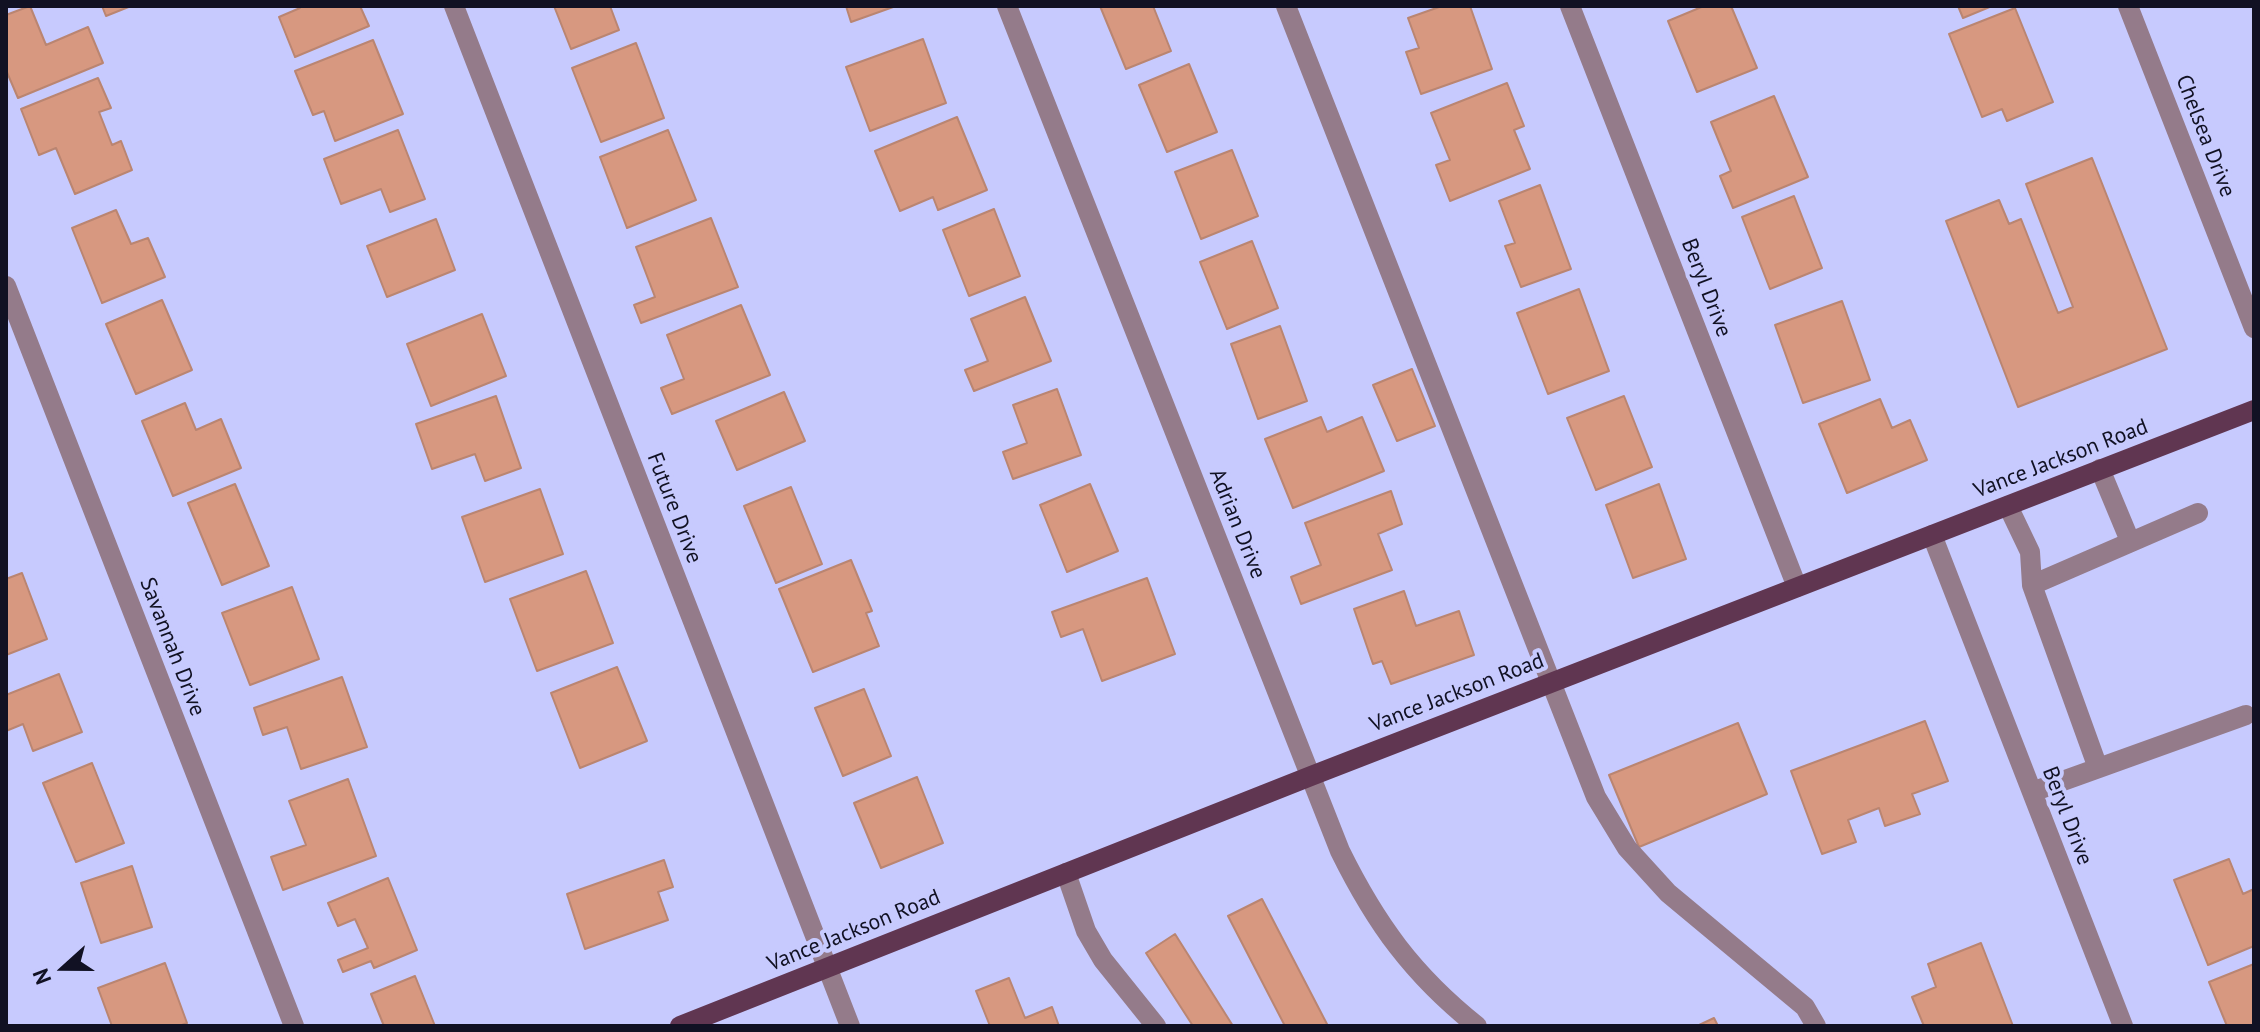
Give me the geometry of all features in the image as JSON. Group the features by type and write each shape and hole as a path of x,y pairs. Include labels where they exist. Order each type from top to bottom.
{"main road":[{"name":"Vance Jackson Road","path":"680,1026 1311,776 2254,410"}],"street":[{"name":"Future Drive","path":"454,6 850,1026"},
{"name":"Adrian Drive","path":"1007,6 1340,851 1384,929 1413,967 1477,1026"},
{"path":"1286,6 1596,797 1627,848 1668,893 1805,1007 1816,1026"},
{"name":"Beryl Drive","path":"1570,6 1797,587"},
{"name":"Chelsea Drive","path":"2128,6 2254,328"},
{"name":"Savannah Drive","path":"6,286 294,1026"},
{"path":"2100,469 2130,541"},
{"path":"2008,506 2030,552 2032,585 2098,768"},
{"path":"2032,585 2198,513"},
{"name":"Beryl Drive","path":"1932,535 2123,1026"},
{"path":"2032,792 2246,715"},
{"path":"1066,873 1086,931 1156,1026"}],"building":[{"path":"30,6 46,45 88,27 103,63 18,98 6,70 6,15"},
{"path":"102,6 131,6 106,16"},
{"path":"299,6 360,6 369,26 295,57 279,17"},
{"path":"554,6 610,6 619,30 571,49"},
{"path":"846,6 896,6 851,22"},
{"path":"1100,6 1153,6 1171,51 1126,69"},
{"path":"1442,6 1470,6 1492,69 1421,94 1406,52 1419,48 1408,18"},
{"path":"1704,6 1731,6 1757,68 1697,92 1668,21"},
{"path":"1958,6 1992,6 1963,18"},
{"path":"2015,8 2053,102 2007,121 2002,109 1982,117 1949,34"},
{"path":"923,39 946,103 870,131 846,67"},
{"path":"373,40 403,114 335,141 324,111 313,115 295,71"},
{"path":"636,43 664,118 601,142 572,68"},
{"path":"1189,64 1217,132 1167,152 1139,85"},
{"path":"98,78 111,108 99,112 112,145 121,141 132,170 75,194 56,148 39,155 21,109"},
{"path":"1507,83 1524,126 1514,130 1530,169 1450,201 1436,165 1450,160 1431,113"},
{"path":"1774,96 1808,177 1733,208 1720,176 1731,171 1711,122"},
{"path":"957,117 987,190 938,210 933,197 900,211 875,151"},
{"path":"398,130 425,199 390,212 381,189 341,204 324,159"},
{"path":"668,130 696,200 627,228 600,157"},
{"path":"1232,150 1258,216 1201,239 1175,172"},
{"path":"2092,158 2167,349 2018,407 1946,221 1999,200 2009,224 2021,219 2058,313 2073,307 2026,184"},
{"path":"1540,185 1571,269 1521,287 1505,246 1515,243 1499,201"},
{"path":"1794,196 1822,268 1770,289 1742,217"},
{"path":"994,209 1020,276 969,296 943,230"},
{"path":"116,210 131,244 148,238 165,277 102,303 72,228"},
{"path":"711,218 738,287 641,323 634,305 655,297 636,247"},
{"path":"436,219 455,270 387,297 367,246"},
{"path":"1252,241 1278,308 1227,329 1200,262"},
{"path":"1579,289 1609,371 1548,394 1517,313"},
{"path":"1025,297 1051,361 974,391 965,370 988,361 971,319"},
{"path":"162,300 192,370 136,394 106,324"},
{"path":"1842,301 1870,380 1803,403 1775,325"},
{"path":"741,305 770,375 672,414 661,388 684,379 667,335"},
{"path":"482,314 506,376 431,406 407,344"},
{"path":"1280,326 1307,401 1258,419 1231,344"},
{"path":"1412,369 1435,426 1397,441 1373,385"},
{"path":"1057,389 1081,455 1013,479 1003,452 1027,443 1013,405"},
{"path":"784,392 805,441 737,470 716,421"},
{"path":"496,396 521,468 485,481 475,454 432,469 416,424"},
{"path":"1624,396 1652,467 1596,490 1567,418"},
{"path":"1880,399 1892,428 1910,420 1927,460 1847,493 1819,424"},
{"path":"185,403 196,430 221,419 241,468 173,496 142,421"},
{"path":"1321,417 1327,432 1362,417 1384,471 1293,508 1265,439"},
{"path":"235,484 269,566 222,585 188,503"},
{"path":"1090,484 1118,551 1067,572 1040,505"},
{"path":"1659,484 1686,559 1633,578 1606,505"},
{"path":"791,487 822,564 776,583 744,506"},
{"path":"540,489 563,554 485,582 462,517"},
{"path":"1391,491 1402,524 1378,534 1392,570 1301,604 1291,577 1321,565 1305,523"},
{"path":"851,560 872,611 866,613 879,646 813,672 779,589"},
{"path":"586,571 613,643 537,671 510,599"},
{"path":"22,573 47,639 6,655 6,579"},
{"path":"1147,578 1175,654 1102,681 1083,629 1061,637 1052,612"},
{"path":"292,587 319,659 250,685 222,613"},
{"path":"1404,591 1416,626 1459,611 1474,655 1391,684 1382,661 1373,664 1354,609"},
{"path":"617,667 647,741 580,768 551,693"},
{"path":"59,674 82,732 33,751 23,724 6,731 6,695"},
{"path":"342,677 367,747 301,769 287,727 263,735 254,708"},
{"path":"864,689 891,756 843,776 815,708"},
{"path":"1925,721 1948,781 1912,794 1920,814 1885,826 1879,808 1848,820 1856,842 1822,854 1791,771"},
{"path":"1738,723 1767,794 1639,847 1609,775"},
{"path":"92,763 124,843 76,862 43,783"},
{"path":"917,777 943,843 881,868 854,803"},
{"path":"348,779 376,856 283,890 271,857 306,845 289,801"},
{"path":"2229,859 2243,894 2254,889 2254,946 2208,965 2174,880"},
{"path":"664,860 673,887 658,892 668,920 585,949 567,894"},
{"path":"132,866 152,927 101,943 81,883"},
{"path":"388,878 417,950 374,968 371,961 343,972 338,960 368,948 355,919 338,926 328,903"},
{"path":"1262,899 1328,1026 1285,1026 1228,916"},
{"path":"1175,934 1233,1026 1193,1026 1146,953"},
{"path":"1981,943 2013,1026 1924,1026 1912,997 1936,987 1928,964"},
{"path":"165,963 187,1023 179,1026 112,1026 98,988"},
{"path":"2254,964 2254,1026 2227,1026 2209,982"},
{"path":"415,976 435,1026 384,1026 371,994"},
{"path":"1009,978 1025,1018 1052,1007 1059,1026 990,1026 976,991"},
{"path":"1714,1018 1718,1026 1697,1026"}]}
